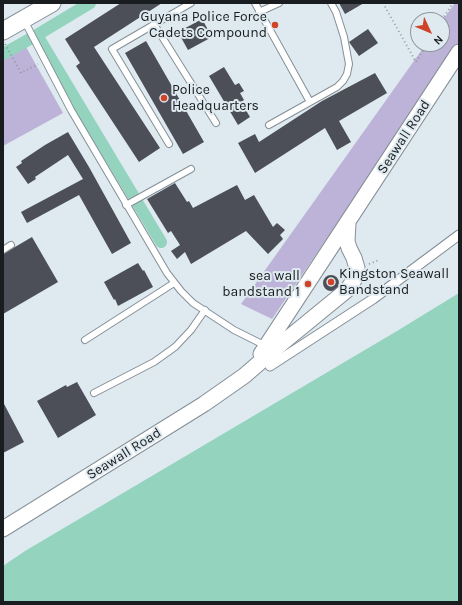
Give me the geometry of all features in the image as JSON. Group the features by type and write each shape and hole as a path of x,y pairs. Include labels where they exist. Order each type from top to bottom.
{"main road":[{"path":"5,39 27,26 52,3"}],"street":[{"name":"Seawall Road","path":"244,376 266,346 348,223 459,52"},
{"name":"Seawall Road","path":"3,529 204,404 244,376 348,290 354,280 357,268 347,241 348,223"},
{"path":"270,366 373,299 459,235"}],"lane":[{"path":"169,144 112,49 191,3"},
{"path":"255,3 310,102"},
{"path":"260,12 279,3"},
{"path":"269,125 337,87 347,74 350,64 344,37 336,12 331,3"},
{"path":"154,24 216,123"},
{"path":"27,26 71,110 152,251 174,283 193,303 234,330 266,346"},
{"path":"126,205 192,169"},
{"path":"3,250 11,245"},
{"path":"84,340 174,283"},
{"path":"94,393 154,362 175,347 191,330 204,310"}],"path":[{"path":"383,3 410,51"},
{"path":"447,12 453,3"},
{"path":"5,39 11,55 21,73 45,60"},
{"path":"410,52 416,62 422,52"}],"shaded area":[{"path":"455,3 459,3 459,44 272,319 241,304 420,52 450,52 450,12 448,12"},
{"path":"26,47 63,113 3,146 3,59"},
{"path":"459,293 459,602 3,602 3,566 25,551"}],"building":[{"path":"121,3 162,3 94,47 160,148 139,162 76,66 80,63 65,39"},
{"path":"339,3 364,3 345,14"},
{"path":"202,19 212,37 188,50 178,32"},
{"path":"368,29 378,43 359,56 349,42"},
{"name":"Police Headquarters","path":"146,41 204,142 183,154 125,53"},
{"path":"224,67 235,85 239,83 244,91 240,93 244,100 241,102 250,117 238,125 209,76"},
{"path":"375,73 387,93 339,121 351,142 337,150 325,128 255,173 238,143 255,134 259,142 322,101"},
{"path":"68,132 131,243 112,254 79,195 27,223 21,212 83,179 68,155 35,177 36,179 28,184 16,167 22,163 21,161"},
{"path":"175,183 187,202 189,201 193,208 237,185 245,200 254,195 273,227 277,223 285,230 280,235 283,239 268,254 246,231 191,264 185,252 177,259 171,251 180,245 171,231 168,233 147,199"},
{"path":"32,237 58,282 3,314 3,254"},
{"path":"138,263 143,271 144,270 153,287 118,306 104,282"},
{"name":"Kingston Seawall Bandstand","path":"328,275 334,275 339,280 337,289 334,291 328,291 323,286 323,280"},
{"path":"77,382 96,415 58,438 37,401 66,385 67,387"},
{"path":"3,402 24,442 3,453"}],"waterway":[{"path":"90,3 37,35 161,242"},
{"path":"3,54 37,35"}],"place":[{"name":"Guyana Police Force Cadets Compound","path":"275,25"},
{"name":"Police Headquarters","path":"164,98"},
{"name":"Kingston Seawall Bandstand","path":"331,282"},
{"name":"sea wall bandstand 1","path":"308,284"}]}
